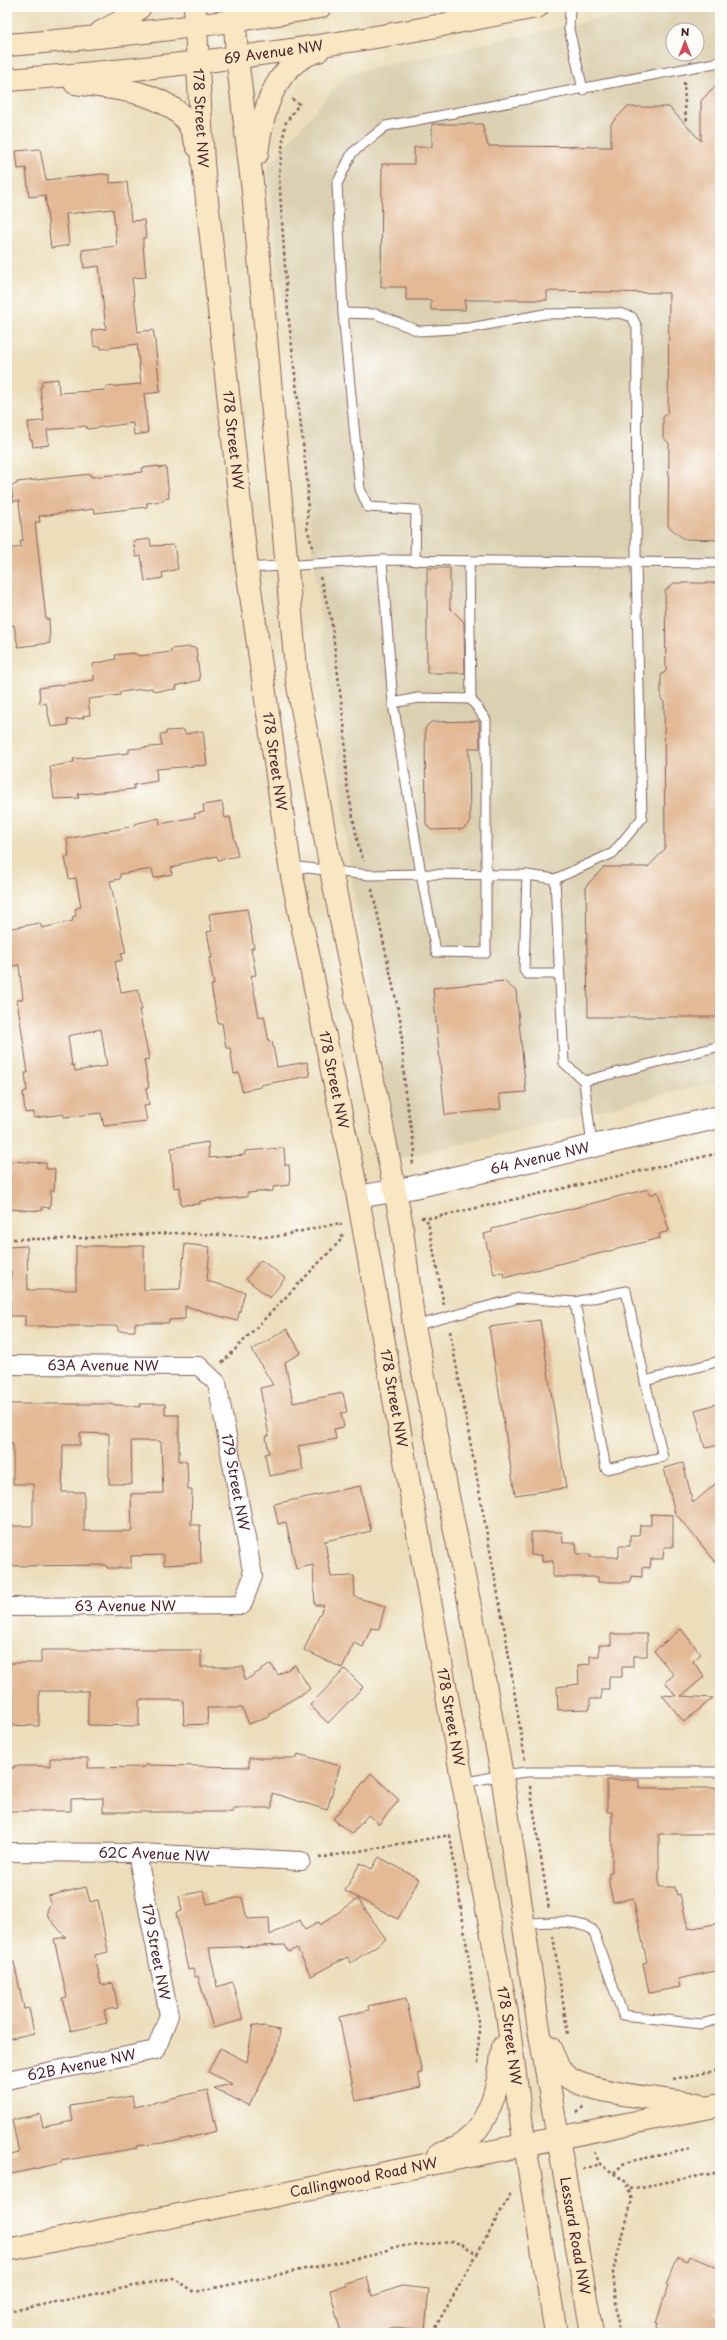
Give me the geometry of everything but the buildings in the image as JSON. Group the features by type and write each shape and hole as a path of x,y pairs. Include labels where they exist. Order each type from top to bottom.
{"main road":[{"path":"87,39 129,17 140,7"},
{"path":"7,44 87,39 195,17 320,7"},
{"name":"69 Avenue NW","path":"7,80 44,78 237,57 350,41 537,7"},
{"path":"234,14 237,57 253,191 285,566 297,680 331,870 410,1219 414,1326 476,1633 502,1775 525,1923 538,2023 560,2138"},
{"name":"178 Street NW","path":"195,17 196,62 203,163 247,568 290,866 364,1229 463,1783 507,2014 526,2145"},
{"path":"253,191 261,121 274,88 292,64 315,52 350,41"},
{"path":"44,78 129,91 164,102 187,121 203,163"},
{"path":"397,2170 458,2147 475,2132 485,2119 500,2075 507,2014"},
{"path":"538,2023 564,2074 576,2082 598,2088 716,2106"},
{"name":"Callingwood Road NW","path":"7,2250 716,2106"},
{"name":"Lessard Road NW","path":"560,2138 592,2333"},
{"path":"526,2145 556,2333"}],"street":[{"name":"64 Avenue NW","path":"358,1198 404,1189 720,1117"},
{"name":"63A Avenue NW","path":"7,1365 204,1371"},
{"name":"179 Street NW","path":"204,1371 217,1383 253,1576 242,1605"},
{"name":"63 Avenue NW","path":"7,1607 242,1605"},
{"name":"62C Avenue NW","path":"7,1852 137,1853 301,1861"},
{"name":"179 Street NW","path":"137,1853 169,2015 156,2050"},
{"name":"62B Avenue NW","path":"7,2080 156,2050"}],"lane":[{"path":"570,7 569,29 583,90"},
{"path":"415,561 416,510 368,507 360,489 343,313 337,184 352,153 386,126 583,90 720,62"},
{"path":"290,866 369,875 486,874 527,875 555,879 613,852 642,818 636,563 637,327 632,317 619,313 544,314 470,328 419,331 376,314 343,313"},
{"path":"382,560 394,703 421,874 436,952 486,952 486,720 471,699 470,561"},
{"path":"247,568 382,560 720,563"},
{"path":"394,703 418,698 471,699"},
{"path":"527,875 524,970 527,974 559,974"},
{"path":"555,879 564,1063 584,1081 592,1146"},
{"path":"584,1081 720,1046"},
{"path":"414,1326 519,1298 575,1302 626,1292 663,1457 606,1469 575,1302"},
{"path":"645,1381 720,1361"},
{"path":"463,1783 502,1775 527,1772 720,1772"},
{"path":"525,1923 584,1924 593,1930 622,2015 701,2024 720,2019"}],"path":[{"path":"684,70 686,124"},
{"path":"300,104 285,124 279,175 288,313 308,488 307,527 331,618 345,732 346,780 359,849 369,875 401,1023 406,1093 415,1150 411,1173 404,1189 410,1219"},
{"path":"410,1219 432,1218 720,1153"},
{"path":"410,1219 428,1222 447,1317 506,1638 552,1924 568,2043"},
{"path":"7,1240 63,1239 173,1232 274,1237 340,1223 344,1242"},
{"path":"343,1234 364,1229"},
{"path":"204,1371 340,1241 343,1234"},
{"path":"449,1827 479,2027 478,2069"},
{"path":"301,1861 450,1835"},
{"path":"614,2173 630,2161 691,2149"},
{"path":"600,2164 626,2182 630,2189 632,2205 613,2272 619,2333"},
{"path":"630,2189 720,2172"},
{"path":"432,2333 514,2189"},
{"path":"7,2312 173,2278 195,2292 377,2254 394,2247 458,2242 477,2254"}],"shaded area":[{"path":"652,7 720,7 720,1081 395,1160 352,879 267,168 346,74"}]}
